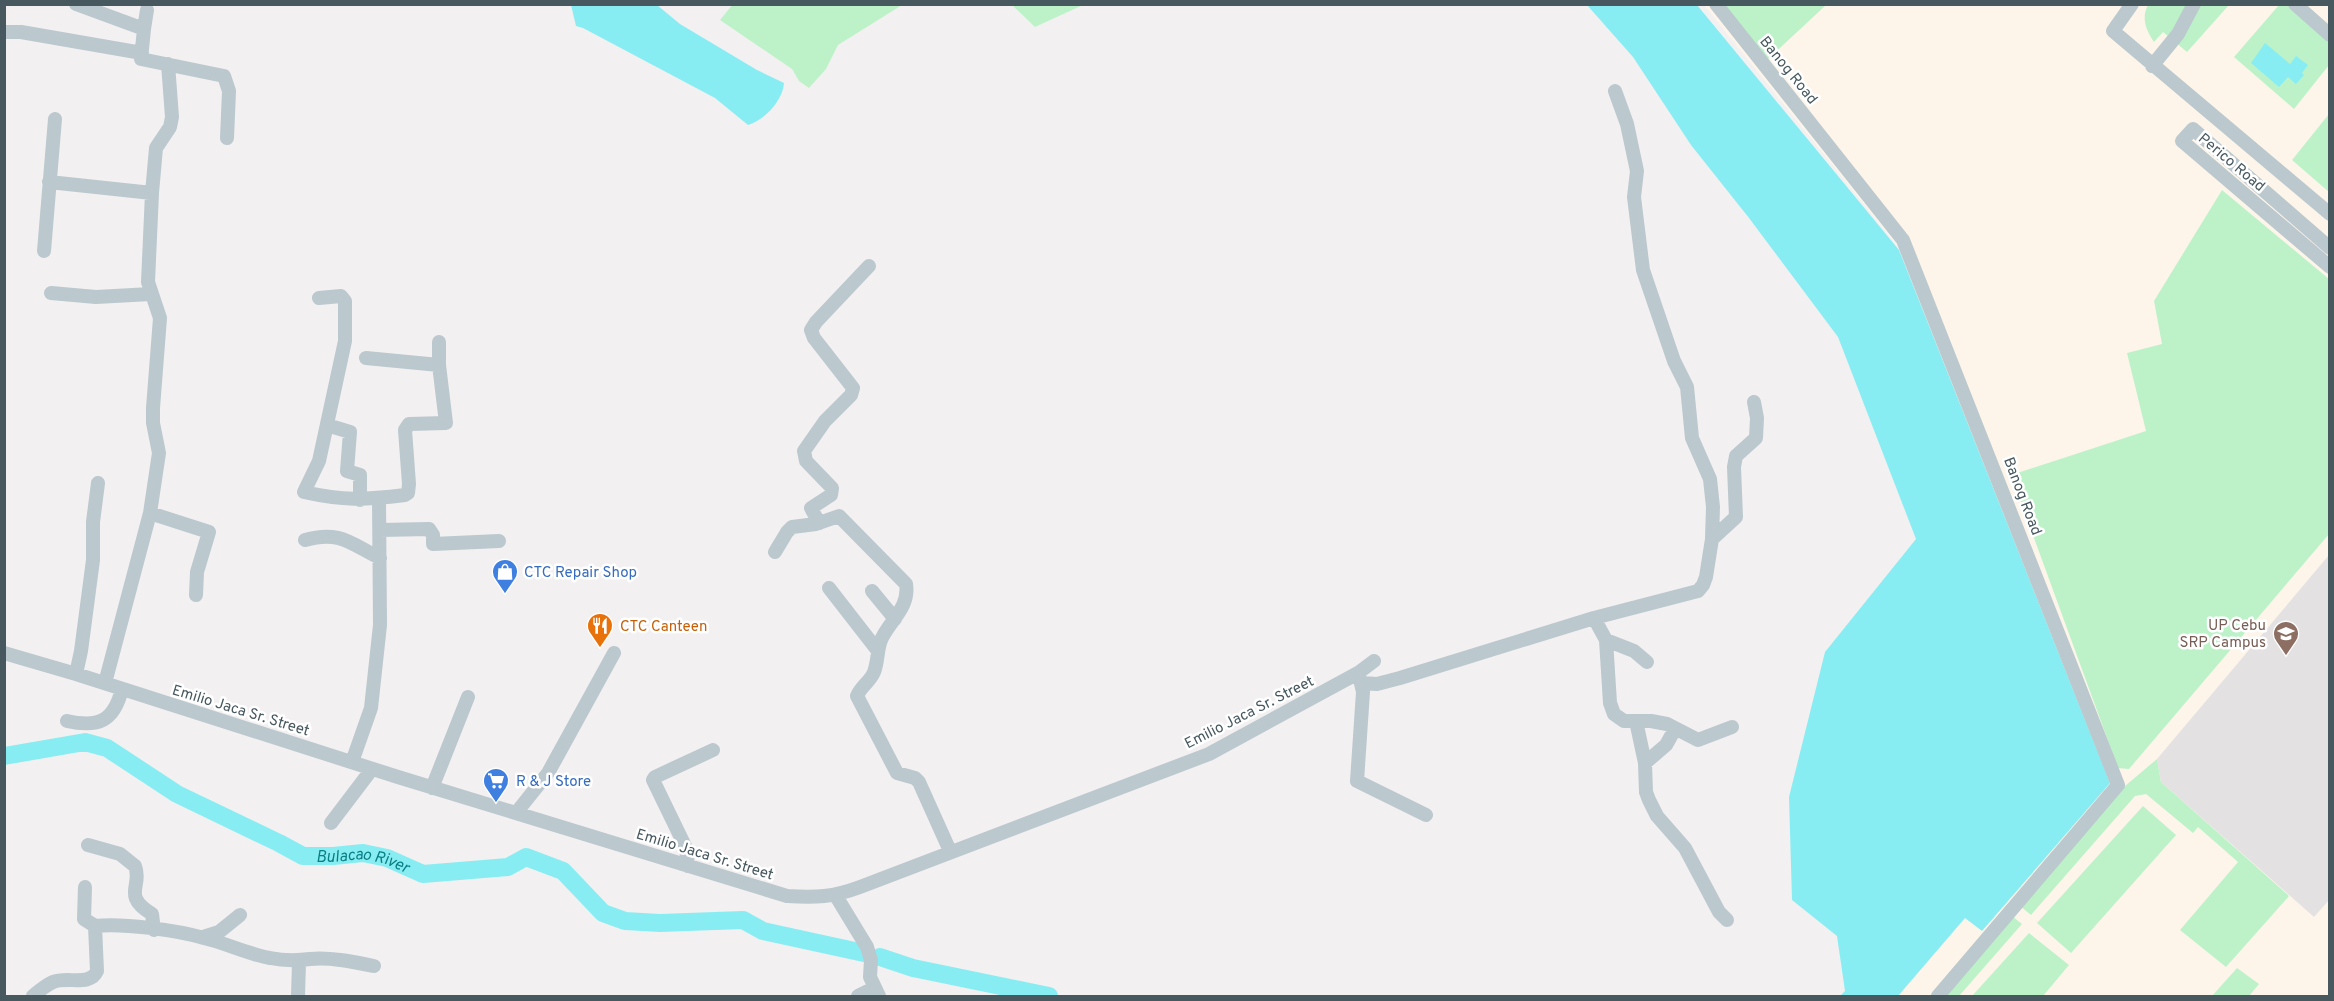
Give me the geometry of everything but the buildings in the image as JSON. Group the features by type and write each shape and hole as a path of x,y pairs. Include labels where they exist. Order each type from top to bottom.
{"street":[{"path":"76,4 144,29"},
{"name":"Banog Road","path":"1716,4 1903,240 2118,786 1938,996"},
{"name":"Perico Road","path":"2132,4 2113,31 2330,214"},
{"path":"2152,66 2182,28 2194,4"},
{"path":"2295,4 2330,35"},
{"path":"147,10 141,59 224,76 229,91 227,138"},
{"path":"4,32 21,32 142,53"},
{"path":"105,683 150,513 159,453 153,423 153,408 160,318 148,282 156,148 170,127 172,117 168,64"},
{"path":"1360,678 1377,684 1400,678 1594,618 1698,591 1703,585 1712,539 1713,507 1710,479 1692,438 1687,387 1674,361 1643,270 1634,197 1637,171 1627,124 1616,91"},
{"path":"2193,129 2194,119 2202,108"},
{"path":"44,251 55,119"},
{"name":"Perico Road","path":"2330,248 2193,129 2182,141 2330,267"},
{"path":"49,182 152,193"},
{"path":"819,523 811,508 831,495 832,488 806,460 804,451 825,421 851,395 853,388 814,338 811,330 869,266"},
{"path":"51,293 96,297 151,294"},
{"path":"319,298 341,296 345,302 345,341 319,461 304,492 335,499 360,500 408,493 405,430 409,424 446,423 439,365 439,342"},
{"path":"366,358 439,365"},
{"path":"1712,539 1736,517 1734,467 1736,456 1756,438 1757,418 1754,402"},
{"path":"327,424 350,432 347,471 360,475 360,500"},
{"path":"76,674 83,640 93,560 93,522 98,483"},
{"path":"352,762 371,708 380,625 379,498"},
{"path":"150,513 209,532 197,572 196,595"},
{"path":"775,552 792,527 819,523 839,516 902,579 907,590 900,614 881,639 874,672 859,691 858,700 897,773 915,778 919,782 950,851"},
{"path":"380,530 429,529 433,535 434,544 500,541"},
{"path":"304,540 315,537 345,539 380,558"},
{"path":"829,588 878,651"},
{"path":"872,591 895,619"},
{"path":"1594,618 1606,640 1610,703 1614,714 1624,721 1651,721 1667,724 1698,740 1732,727"},
{"path":"1606,640 1634,651 1647,662"},
{"name":"Emilio Jaca Sr. Street","path":"4,653 787,897 816,898 836,896 1209,754 1360,678 1374,661"},
{"path":"516,813 548,773 614,653"},
{"path":"1360,678 1363,692 1357,781 1426,815"},
{"path":"67,721 91,723 106,720 118,707 122,690"},
{"path":"432,788 468,697"},
{"path":"1636,722 1645,763 1646,792 1658,816 1685,848 1719,912 1727,920"},
{"path":"1645,763 1666,744 1675,729"},
{"path":"688,866 686,848 653,780 713,750"},
{"path":"331,823 372,769"},
{"path":"88,845 120,854 135,866 137,875 134,895 144,909 152,914 154,930"},
{"path":"85,887 84,919 95,927 108,925 203,937 267,958 299,962 310,959 329,960 374,966"},
{"path":"836,896 867,947 871,960 870,977 877,992 858,996"},
{"path":"203,937 219,932 240,915"},
{"path":"33,996 54,981 86,980 95,976 97,971 95,927"},
{"path":"298,996 299,962"}],"shaded area":[{"path":"1704,5 2329,5 2329,996 1898,996 1965,918 1983,930 2110,783 2004,519 1900,249"},
{"name":"UP Cebu SRP Campus","path":"2329,555 2330,899 2314,917 2161,782 2157,759"}],"green space":[{"path":"733,4 902,5 838,45 826,69 809,88 799,81 792,69 720,20"},
{"path":"1012,5 1083,5 1035,27"},
{"path":"1724,5 1826,5 1768,59"},
{"path":"2148,5 2229,5 2187,52 2163,32 2154,42 2145,24"},
{"path":"2279,5 2291,5 2329,38 2329,65 2294,109 2234,57"},
{"path":"2329,114 2329,192 2292,160"},
{"path":"2222,190 2329,279 2329,534 2129,769 2118,768 2011,475 2146,431 2127,353 2162,344 2154,301"},
{"path":"2157,759 2161,782 2289,896 2226,967 2180,930 2238,862 2198,827 2193,833 2146,794 2135,796 2031,915 2020,906 2125,786"},
{"path":"2143,806 2176,835 2071,953 2037,923"},
{"path":"2012,916 2022,924 1959,996 1944,996"},
{"path":"2029,933 2069,965 2043,996 1972,996"},
{"path":"2237,968 2259,984 2249,996 2212,996"}],"water":[{"path":"571,5 657,5 680,24 757,70 784,83 783,89 772,109 761,119 748,125 715,98 576,26"},
{"path":"1587,5 1697,5 1899,250 2110,783 1982,931 1965,918 1898,996 1840,996 1845,991 1837,936 1792,900 1789,797 1825,652 1916,539 1838,337 1691,145 1633,57"},
{"path":"2265,43 2290,64 2296,56 2308,65 2302,73 2304,75 2296,84 2288,77 2279,87 2251,63"}],"waterway":[{"name":"Bulacao River","path":"4,756 85,742 107,748 177,794 303,856 363,853 387,858 423,874 508,867 526,857 563,871 603,913 625,921 660,923 743,920 763,931 864,953"},
{"name":"Bulacao River","path":"880,957 913,968 1049,996"}],"place":[{"name":"CTC Repair Shop","path":"505,595"},
{"name":"CTC Canteen","path":"600,649"},
{"name":"UP Cebu SRP Campus","path":"2286,657"},
{"name":"R & J Store","path":"496,804"}]}
